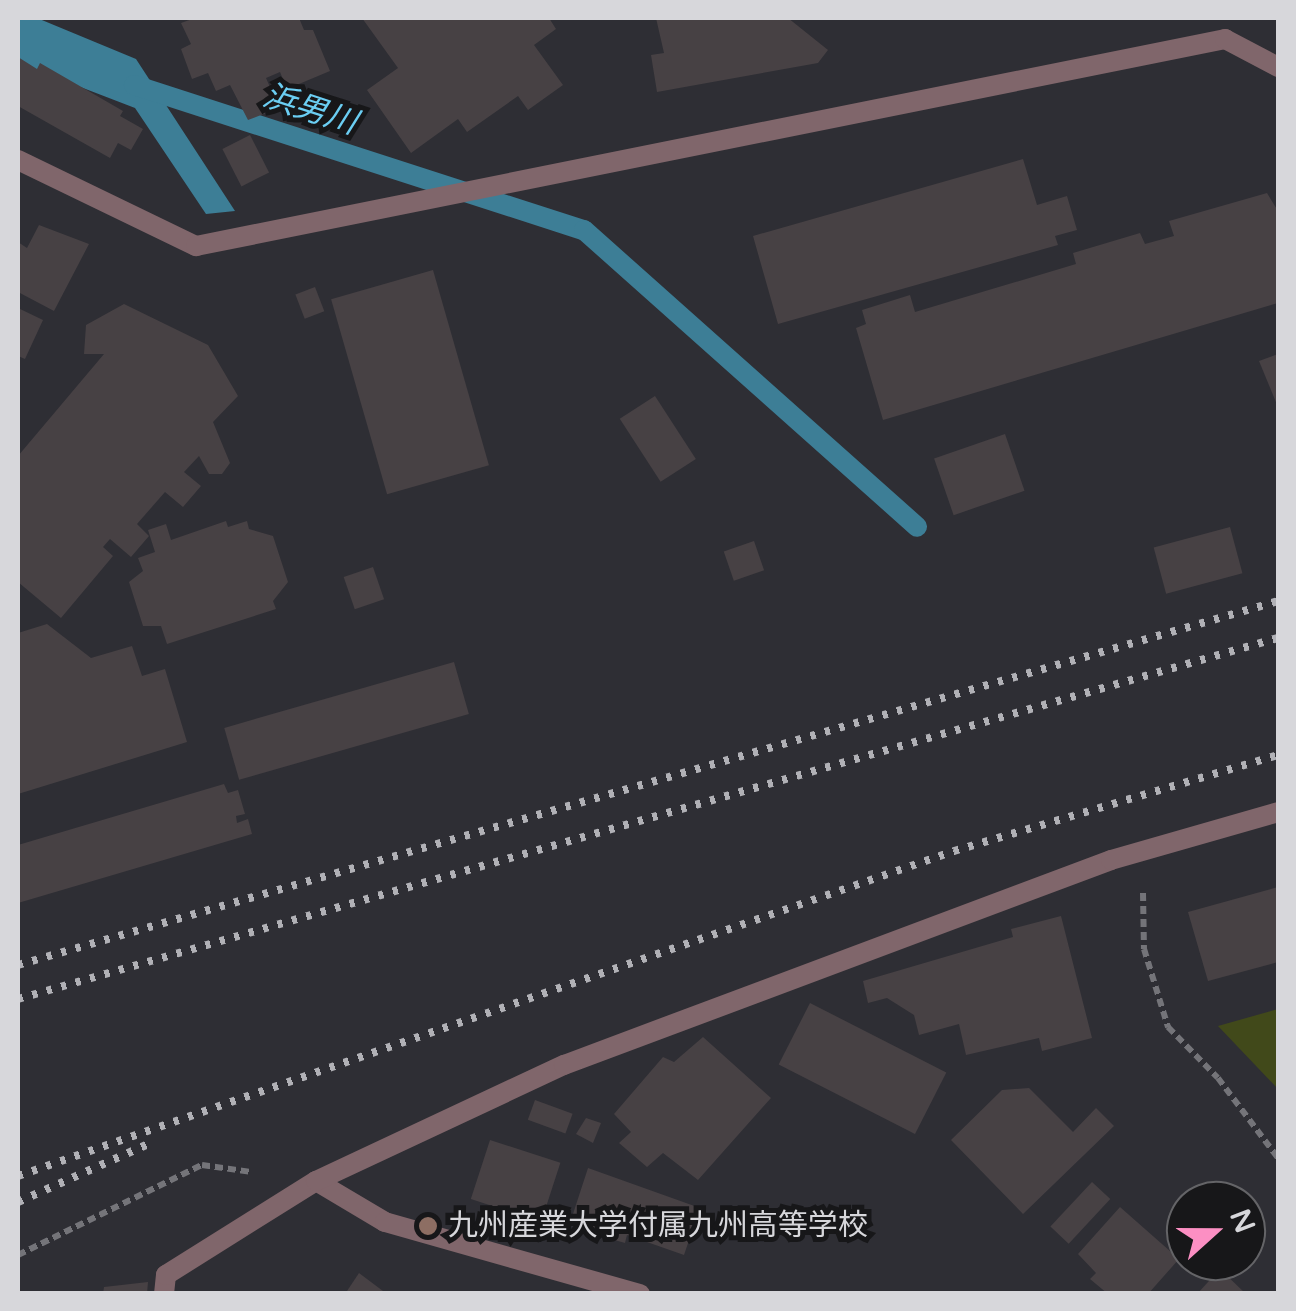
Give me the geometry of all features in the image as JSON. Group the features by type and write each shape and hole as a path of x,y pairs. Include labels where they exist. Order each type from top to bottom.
{"street":[{"path":"18,160 196,246 1225,39 1278,67"},
{"path":"164,1294 166,1275 316,1181 564,1065 1142,852 1278,812"},
{"path":"316,1181 385,1222 640,1294"}],"path":[{"path":"1142,852 1144,950 1168,1026 1218,1078 1278,1158"},
{"path":"18,1254 202,1165"}],"green space":[{"path":"1278,1009 1278,1089 1218,1026"}],"water":[{"path":"18,18 37,18 136,59 235,211 206,214 135,108 18,63"}],"building":[{"path":"195,18 299,18 304,30 313,30 330,71 287,89 280,72 266,78 279,108 248,120 230,85 216,91 208,73 192,79 181,49 191,44 181,23"},
{"path":"362,18 549,18 556,29 534,45 563,85 528,110 518,96 467,132 458,119 411,153 367,90 398,68"},
{"path":"656,18 788,18 828,50 818,63 657,92 651,55 664,53"},
{"path":"18,57 37,69 40,63 123,111 120,116 143,129 131,150 118,143 110,158 18,106"},
{"path":"250,135 269,172 241,186 222,149"},
{"path":"1023,159 1037,205 1067,196 1077,230 1055,236 1058,245 778,324 753,236"},
{"path":"1267,193 1278,211 1278,303 883,420 856,328 866,324 862,310 910,295 915,312 1076,264 1073,253 1140,233 1145,244 1174,236 1169,221"},
{"path":"39,225 89,244 54,311 18,292 18,242 27,248"},
{"path":"433,270 489,465 387,494 331,299"},
{"path":"315,287 324,311 305,319 295,295"},
{"path":"124,304 208,345 238,396 213,422 230,463 222,474 209,474 199,456 184,472 201,486 183,507 165,492 137,524 149,536 131,557 110,539 103,547 113,556 61,618 18,582 18,456 104,354 84,354 86,325"},
{"path":"18,308 43,320 25,359 18,356"},
{"path":"1278,354 1278,407 1259,361"},
{"path":"655,396 696,459 661,482 620,419"},
{"path":"1005,434 1025,491 954,515 934,458"},
{"path":"226,521 228,527 247,521 249,529 273,536 288,582 273,601 276,609 167,644 161,626 143,626 129,582 143,571 138,558 155,552 148,530 166,524 171,540"},
{"path":"1230,527 1242,573 1166,594 1154,547"},
{"path":"754,541 764,570 734,581 724,551"},
{"path":"373,567 384,599 355,609 344,577"},
{"path":"47,624 91,658 132,646 142,676 165,669 187,742 18,794 18,633"},
{"path":"454,662 469,714 239,780 224,728"},
{"path":"224,784 228,793 238,790 245,814 236,816 237,823 248,819 252,834 18,903 18,845"},
{"path":"1278,887 1278,962 1208,981 1188,912"},
{"path":"1061,916 1092,1038 1042,1051 1039,1038 966,1055 959,1024 919,1035 914,1015 887,998 868,1003 863,981 1013,937 1011,929"},
{"path":"810,1003 946,1072 915,1134 779,1064"},
{"path":"703,1037 771,1098 698,1180 663,1153 647,1167 619,1143 631,1132 614,1114 663,1057 674,1062"},
{"path":"1029,1088 1073,1132 1096,1108 1114,1126 1023,1214 951,1140 1002,1090"},
{"path":"535,1100 573,1114 565,1133 528,1120"},
{"path":"586,1118 601,1123 593,1143 576,1134"},
{"path":"490,1140 560,1163 541,1222 471,1199"},
{"path":"588,1168 700,1208 684,1255 627,1235 625,1243 583,1231 588,1223 572,1217"},
{"path":"1092,1182 1110,1199 1069,1244 1050,1227"},
{"path":"1120,1207 1166,1248 1166,1274 1148,1294 1108,1294 1090,1279 1096,1273 1078,1254"},
{"path":"359,1273 387,1294 345,1294"},
{"path":"1209,1281 1232,1281 1246,1294 1197,1294"},
{"path":"148,1282 147,1294 103,1294 104,1287"}],"waterway":[{"name":"浜男川","path":"134,85 584,230 917,527"}],"railway":[{"path":"18,965 1278,601"},
{"path":"18,999 1278,638"},
{"path":"18,1176 954,851 1278,755"},
{"path":"18,1202 148,1144"}],"place":[{"name":"九州産業大学付属九州高等学校","path":"428,1226"}]}
